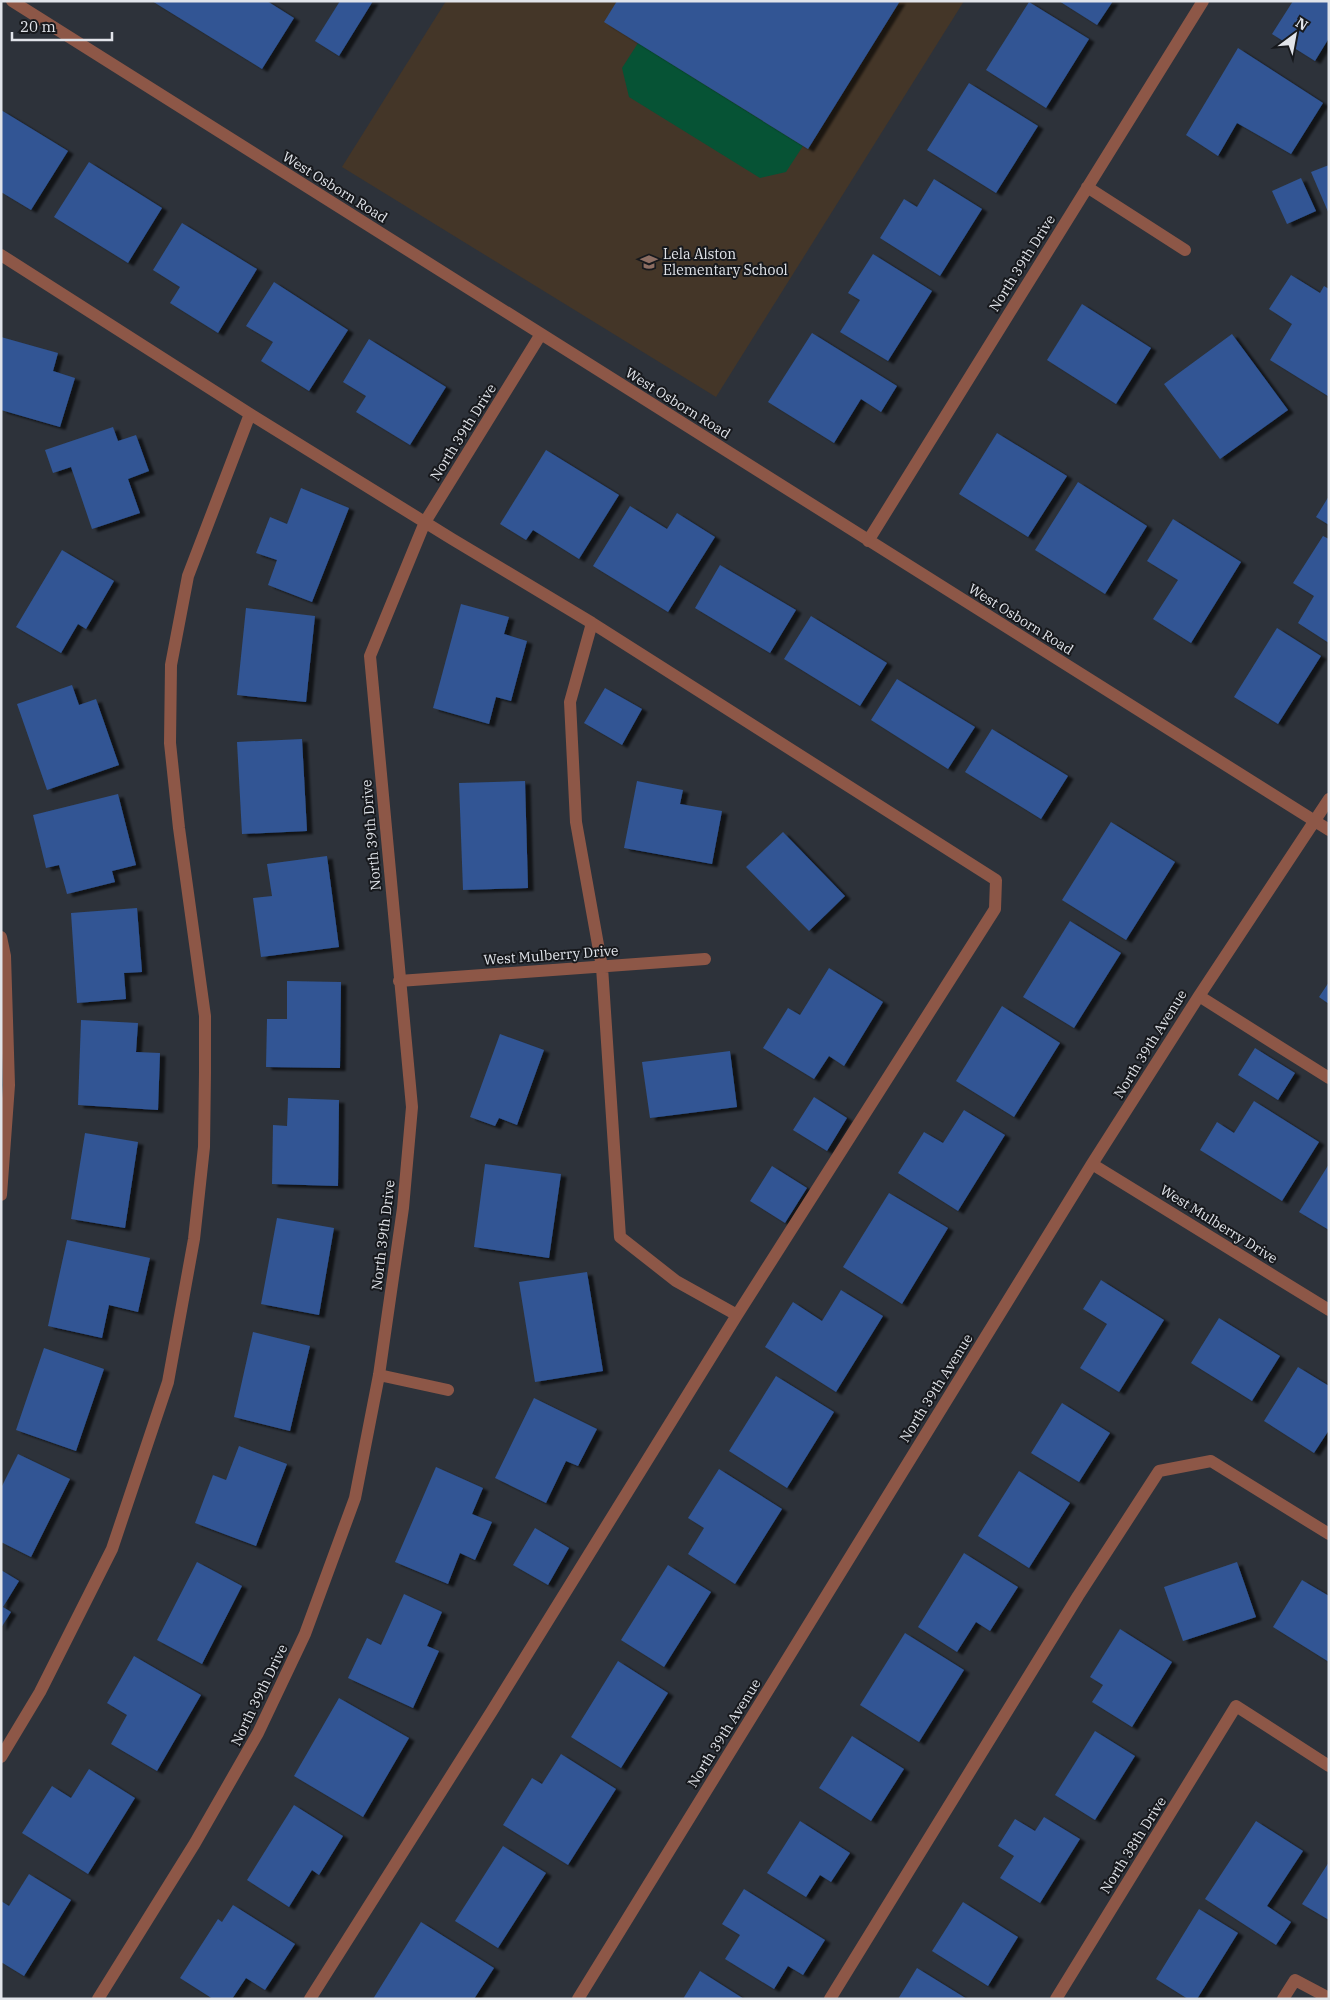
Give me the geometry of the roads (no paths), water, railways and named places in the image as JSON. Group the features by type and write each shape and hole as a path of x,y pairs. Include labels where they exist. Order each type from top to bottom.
{"street":[{"name":"West Osborn Road","path":"12,1 1329,830"},
{"name":"North 39th Drive","path":"868,540 1203,1"},
{"path":"1087,187 1185,250"},
{"path":"1,255 250,414 592,623 996,880 995,909 737,1315 492,1711 310,1999"},
{"name":"North 39th Drive","path":"98,1999 184,1860 258,1734 305,1634 355,1498 379,1375 403,1208 412,1107 370,656 425,522 542,334"},
{"path":"1,1757 40,1692 112,1549 168,1382 194,1239 204,1147 205,1072 205,1016 179,828 170,743 171,665 188,576 250,414"},
{"path":"592,623 570,702 576,822 602,967 620,1237 676,1281 737,1315"},
{"name":"North 39th Avenue","path":"578,1999 1092,1164 1199,996 1329,799"},
{"path":"1,937 5,956 9,1085 1,1195"},
{"name":"West Mulberry Drive","path":"399,981 705,959"},
{"path":"1199,996 1329,1078"},
{"name":"West Mulberry Drive","path":"1092,1164 1329,1310"},
{"path":"379,1375 448,1390"},
{"path":"830,1999 1078,1596 1159,1471 1211,1461 1329,1534"},
{"name":"North 38th Drive","path":"1056,1999 1236,1706 1329,1766"},
{"path":"1283,1999 1295,1980 1329,1998"}],"place":[{"name":"Lela Alston Elementary School","path":"649,262"}]}
